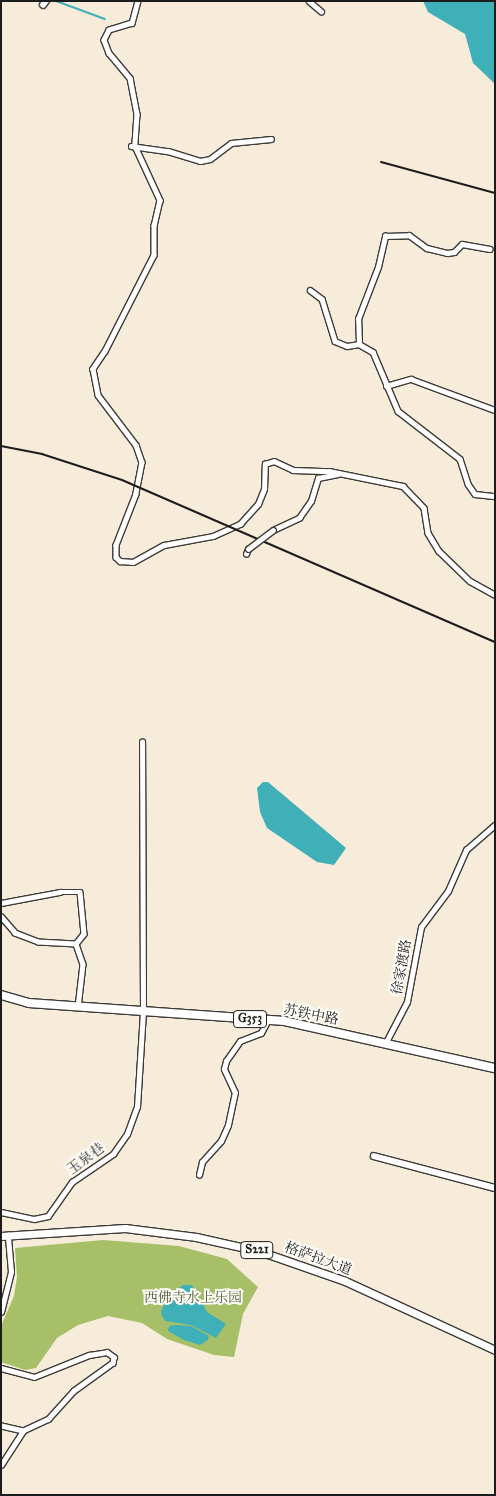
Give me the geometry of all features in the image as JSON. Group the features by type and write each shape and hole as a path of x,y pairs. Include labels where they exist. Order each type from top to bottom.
{"highway":[{"name":"苏铁中路","path":"1,995 28,1003 268,1020 495,1068"}],"main road":[{"name":"格萨拉大道","path":"4,1236 125,1228 196,1237 259,1251 345,1281 495,1350"}],"street":[{"path":"138,1 132,23 109,30 104,40 109,53 130,78 137,114 133,146 159,194 159,207 154,225 156,249 105,351 95,364 92,374 98,395 136,445 142,462 136,494 116,545 116,557 120,561 133,562 164,545 213,536 240,524 251,516 262,495 267,462 274,461 293,470 344,474 407,489 424,508 428,533 439,551 470,581 495,595"},
{"path":"309,1 320,11"},
{"path":"133,146 168,151 200,162 210,159 231,144 271,139"},
{"path":"359,344 358,319 378,268 385,236 409,235 427,248 447,253 454,252 462,244 490,249"},
{"path":"310,290 322,299 335,341 347,346 359,344 374,352 386,386 398,411 460,459 468,484 475,494 495,496"},
{"path":"386,386 411,379 495,410"},
{"path":"246,554 248,549 273,530 299,518 312,502 318,478 344,474"},
{"name":"玉泉巷","path":"1,1212 34,1219 48,1216 72,1182 105,1162 121,1143 137,1107 143,1011 142,742"},
{"name":"徐家渡路","path":"385,1044 407,1002 422,927 448,891 466,850 495,824"},
{"path":"1,903 60,892 80,892 84,934 76,944"},
{"path":"1,917 15,932 26,938 76,944"},
{"path":"76,944 83,964 78,1007"},
{"path":"199,1175 202,1162 222,1141 228,1125 234,1093 224,1069 226,1061 240,1041 261,1033 268,1020"},
{"path":"374,1156 495,1188"},
{"path":"1,1312 11,1272 4,1236"},
{"path":"1,1368 34,1377 89,1354 107,1352 114,1357 113,1363 74,1391 49,1419 22,1431 1,1465"},
{"path":"1,1426 22,1431"}],"green space":[{"name":"西佛寺水上乐园","path":"103,1240 179,1246 227,1259 258,1287 243,1314 234,1357 214,1355 167,1339 142,1323 108,1316 78,1325 57,1338 36,1368 25,1370 1,1362 1,1326 14,1296 17,1277 15,1248"}],"water":[{"path":"423,1 495,1 495,84 473,63 465,34 428,12"},
{"path":"263,782 268,782 346,848 334,865 317,862 267,828 260,812 257,788"},
{"path":"183,1285 192,1285 207,1312 226,1324 216,1338 191,1325 165,1321 161,1311 168,1297"},
{"path":"169,1326 191,1326 209,1336 208,1340 200,1345 184,1340 168,1331"}],"waterway":[{"path":"56,1 105,19"}],"railway":[{"path":"381,162 495,193"},
{"path":"1,446 42,454 122,480 495,642"}]}
